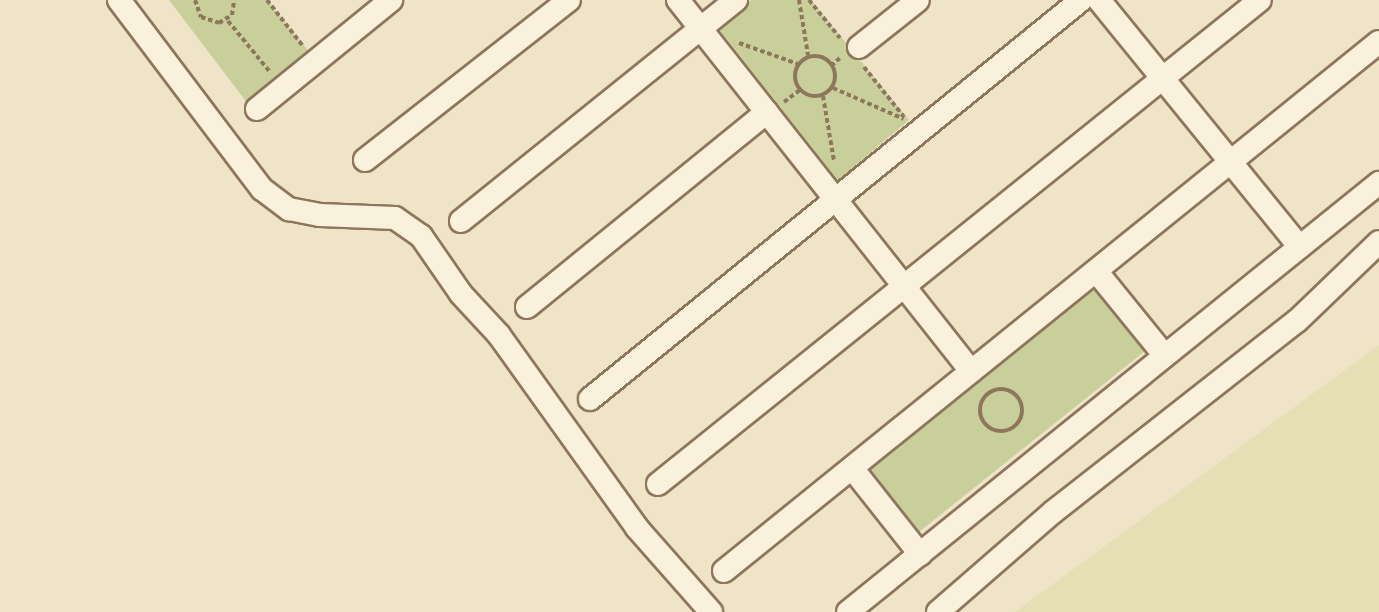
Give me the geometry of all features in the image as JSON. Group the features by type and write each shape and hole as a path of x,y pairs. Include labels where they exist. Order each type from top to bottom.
{"street":[{"path":"119,0 262,189 289,209 320,215 395,218 421,236 461,294 499,335 637,528 711,612"},
{"path":"257,109 391,0"},
{"path":"365,160 569,0"},
{"path":"678,0 700,28 774,108 835,198 971,371"},
{"path":"461,221 736,0"},
{"path":"853,49 918,0"},
{"path":"590,399 1081,0"},
{"path":"1099,0 1300,247"},
{"path":"657,484 1260,0"},
{"path":"724,571 1379,42"},
{"path":"527,307 774,108"},
{"path":"848,612 1379,183"},
{"path":"938,612 1053,512 1297,321 1379,242"},
{"path":"1096,271 1165,356"},
{"path":"852,468 920,554"}],"path":[{"path":"195,0 201,17 210,22 228,21"},
{"path":"228,21 234,0"},
{"path":"267,0 309,53"},
{"path":"799,0 808,55"},
{"path":"809,0 853,49 906,120"},
{"path":"228,21 276,80"},
{"path":"729,39 798,64"},
{"path":"808,55 818,56 831,66 833,88 824,96 815,98 800,90 796,79 798,64 808,55"},
{"path":"833,88 906,120"},
{"path":"774,108 800,90"},
{"path":"824,96 835,172"},
{"path":"898,127 906,120"},
{"path":"997,389 1011,392 1022,405 1020,421 1009,429 990,429 981,418 984,399 997,389"}],"shaded area":[{"path":"1379,345 1379,612 1015,612"}],"green space":[{"path":"169,0 268,0 310,53 248,104"},
{"path":"751,0 811,0 909,120 838,180 718,28"},
{"path":"1090,282 1145,351 914,536 861,469"}]}
